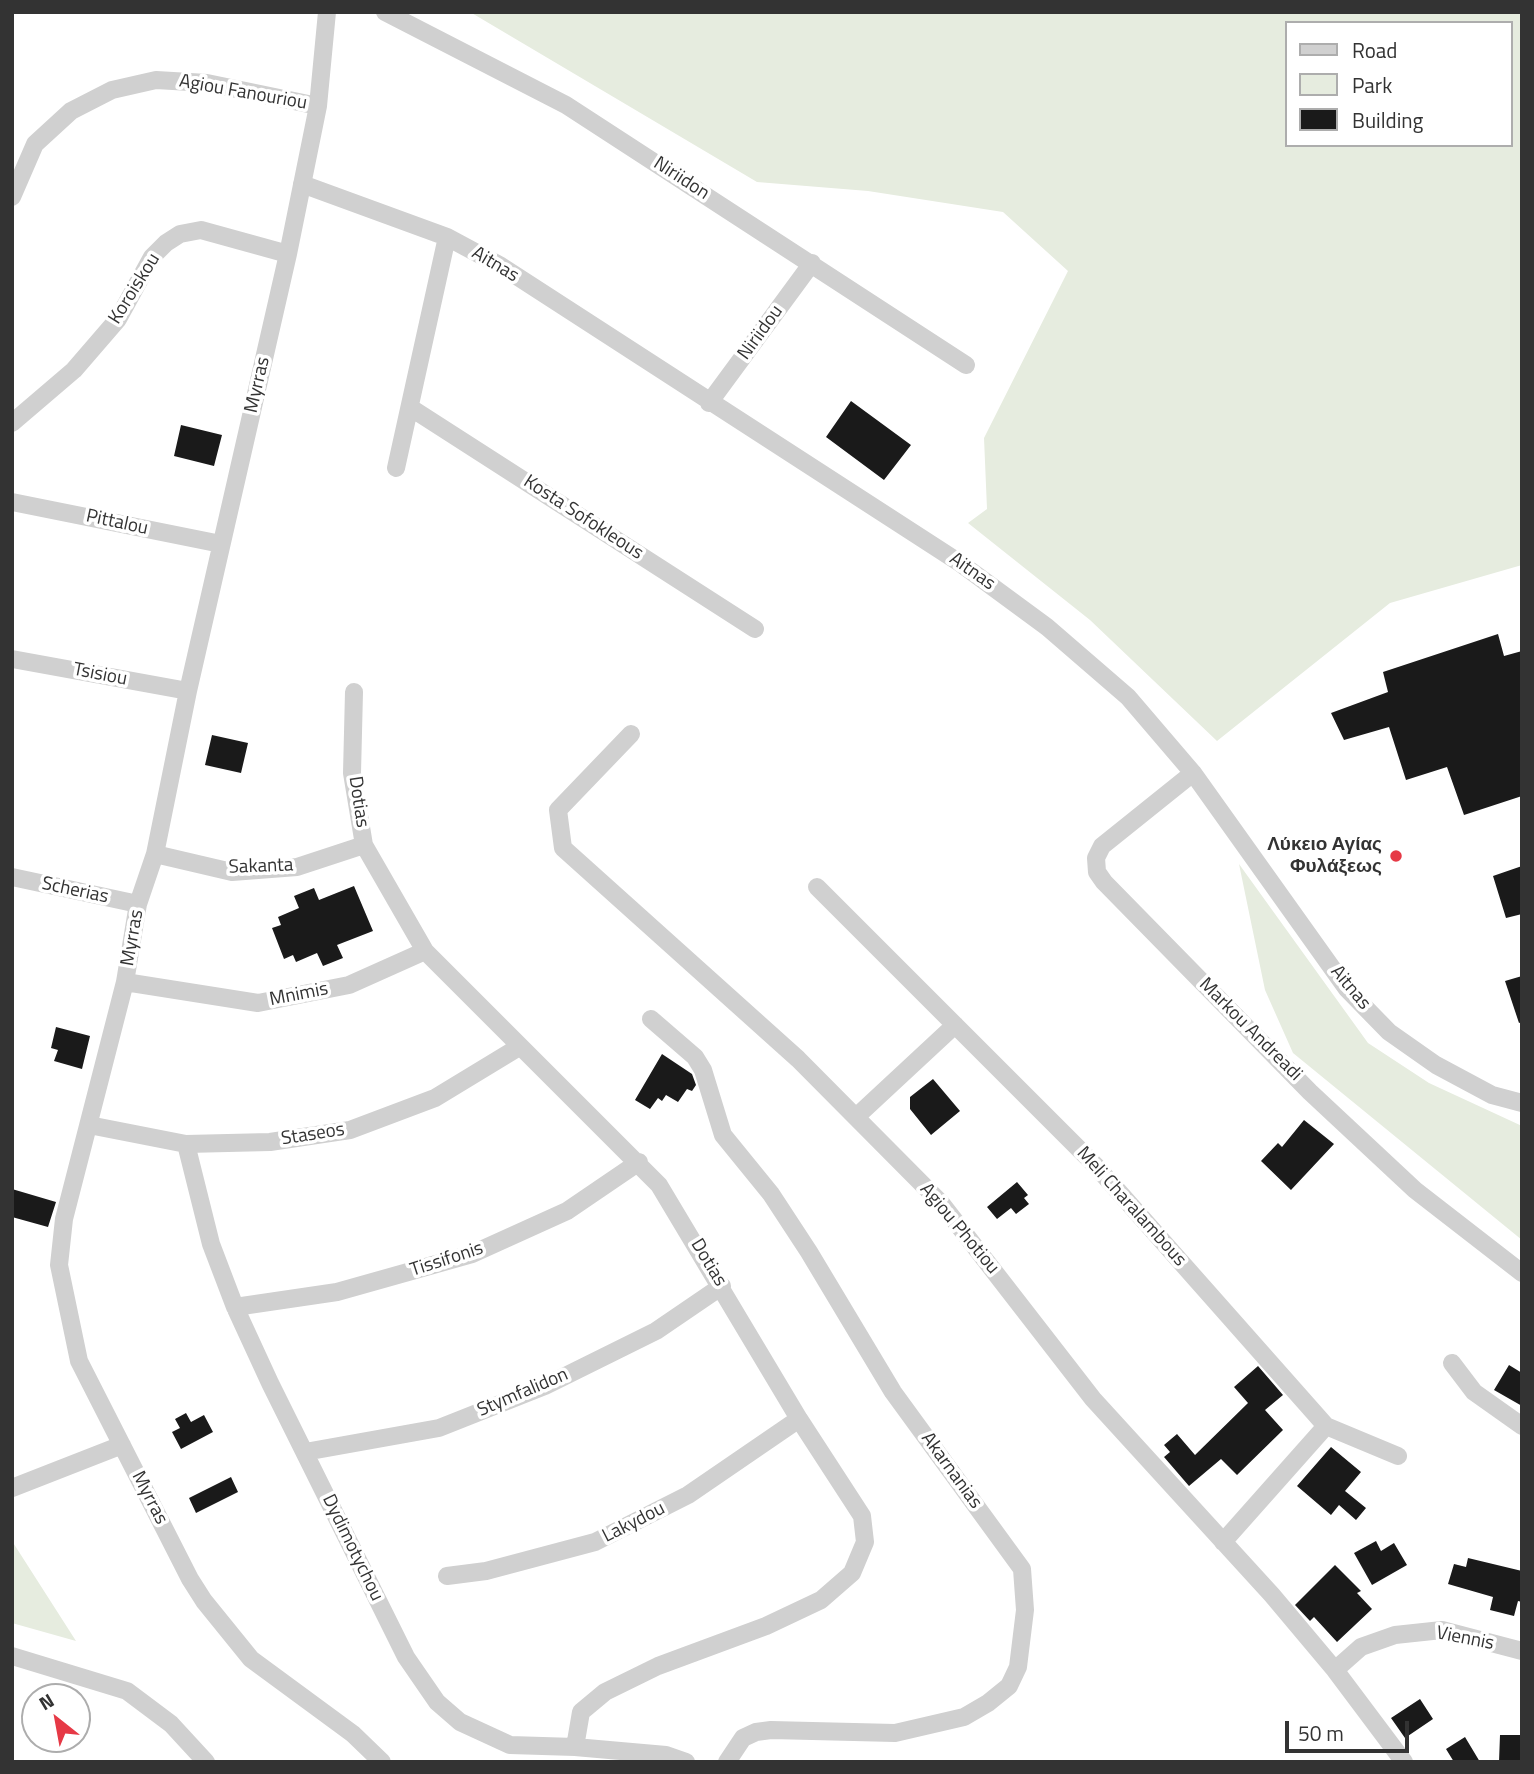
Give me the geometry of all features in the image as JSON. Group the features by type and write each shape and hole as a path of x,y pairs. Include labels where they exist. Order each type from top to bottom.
{"street":[{"name":"Myrras","path":"327,12 318,106 288,254 188,691 155,854 138,904 125,982 98,1077 89,1125 64,1219 59,1265 79,1361 190,1579 219,1623 251,1659 353,1734 382,1762"},
{"name":"Niriidon","path":"385,12 566,104 966,365"},
{"name":"Agiou Fanouriou","path":"12,197 35,144 71,111 113,90 156,80 207,83 318,106"},
{"name":"Aitnas","path":"302,184 447,237 501,266 960,563 1048,627 1128,697 1193,772 1347,989 1389,1032 1436,1065 1492,1095 1522,1103"},
{"name":"Koroiskou","path":"12,423 74,370 118,319 152,257 180,234 201,230 288,254"},
{"path":"396,468 447,237"},
{"name":"Niriidou","path":"709,403 813,263"},
{"name":"Kosta Sofokleous","path":"411,408 755,629"},
{"name":"Pittalou","path":"12,502 221,544"},
{"name":"Tsisiou","path":"12,659 188,691"},
{"name":"Dotias","path":"354,692 352,773 364,845 425,951 519,1047 639,1162 659,1185 800,1419 862,1516 865,1542 852,1573 821,1600 766,1626 657,1666 605,1692 581,1712 575,1747"},
{"name":"Agiou Photiou","path":"631,734 558,810 563,848 737,1008 798,1059 941,1203 1093,1399 1335,1670 1404,1762"},
{"name":"Markou Andreadi","path":"1193,772 1102,846 1096,858 1097,872 1310,1092 1415,1191 1522,1273"},
{"name":"Sakanta","path":"155,854 232,872 297,867 364,845"},
{"name":"Scherias","path":"12,877 138,904"},
{"name":"Meli Charalambous","path":"817,887 1095,1165 1326,1426"},
{"name":"Mnimis","path":"125,982 258,1003 349,985 425,951"},
{"name":"Akarnanias","path":"651,1018 695,1056 703,1070 723,1135 771,1194 893,1392 1022,1569 1025,1610 1018,1667 1009,1686 988,1703 964,1717 895,1733 771,1730 755,1732 743,1738 727,1762"},
{"path":"856,1117 955,1025"},
{"name":"Staseos","path":"89,1125 186,1144 270,1142 350,1130 435,1098 519,1047"},
{"name":"Dydimotychou","path":"186,1144 211,1244 235,1307 406,1657 437,1702 460,1722 510,1745 575,1747 666,1755 686,1762"},
{"name":"Tissifonis","path":"235,1307 337,1292 472,1254 567,1211 639,1162"},
{"name":"Stymfalidon","path":"305,1452 439,1428 533,1391 656,1331 722,1286"},
{"path":"1452,1363 1474,1392 1522,1426"},
{"name":"Lakydou","path":"447,1576 486,1571 595,1542 688,1495 800,1419"},
{"path":"1223,1542 1326,1426 1398,1456"},
{"path":"12,1488 122,1445"},
{"name":"Viennis","path":"1335,1670 1361,1647 1395,1635 1442,1630 1522,1651"},
{"path":"12,1656 127,1691 171,1724 206,1762"}],"green space":[{"path":"470,12 1522,12 1522,565 1390,603 1217,741 1090,620 968,523 987,509 984,438 1068,271 1003,212 868,191 757,182"},
{"path":"1239,864 1368,1043 1429,1083 1522,1126 1522,1240 1293,1053 1265,990"},
{"path":"12,1541 76,1641 12,1623"}],"building":[{"path":"851,401 911,445 884,480 826,437"},
{"path":"181,425 222,435 214,466 174,456"},
{"path":"1498,634 1504,656 1522,651 1522,796 1464,815 1447,767 1406,780 1389,727 1344,740 1331,713 1388,692 1383,672"},
{"path":"212,735 248,743 241,773 205,765"},
{"path":"1522,866 1522,914 1506,918 1493,876"},
{"path":"354,886 373,931 337,945 343,958 323,966 317,953 296,962 293,955 284,959 272,928 281,925 278,917 299,908 294,896 314,888 319,900"},
{"path":"1522,976 1522,1022 1519,1023 1505,981"},
{"path":"56,1027 90,1036 82,1069 54,1061 58,1050 51,1048"},
{"path":"662,1054 692,1074 696,1085 692,1091 687,1089 678,1102 666,1095 662,1101 658,1098 650,1109 635,1100"},
{"path":"933,1079 960,1111 931,1135 910,1109 910,1097"},
{"path":"1304,1120 1334,1144 1291,1190 1261,1161 1278,1143 1282,1147"},
{"path":"1017,1182 1028,1195 1024,1198 1029,1204 1016,1214 1011,1208 997,1219 987,1207"},
{"path":"12,1189 56,1202 48,1227 12,1217"},
{"path":"1509,1365 1522,1373 1522,1406 1494,1390"},
{"path":"1258,1366 1283,1395 1265,1410 1283,1430 1237,1475 1221,1459 1189,1486 1164,1457 1170,1452 1164,1445 1177,1434 1195,1455 1248,1403 1234,1387"},
{"path":"186,1413 191,1422 204,1415 213,1432 181,1449 172,1432 180,1428 175,1419"},
{"path":"1331,1447 1361,1472 1345,1491 1366,1508 1356,1520 1339,1505 1331,1515 1297,1486"},
{"path":"231,1477 238,1492 196,1513 189,1498"},
{"path":"1376,1541 1381,1551 1394,1543 1407,1565 1372,1585 1354,1553"},
{"path":"1468,1558 1522,1571 1522,1602 1518,1601 1514,1616 1490,1610 1493,1597 1448,1584 1454,1564 1466,1567"},
{"path":"1335,1565 1361,1591 1357,1593 1372,1609 1337,1642 1314,1617 1310,1621 1295,1605"},
{"path":"1420,1699 1433,1719 1405,1738 1391,1718"},
{"path":"1500,1735 1522,1735 1522,1762 1499,1762"},
{"path":"1465,1737 1480,1762 1454,1762 1446,1749"}],"place":[{"name":"Λύκειο Αγίας Φυλάξεως","path":"1396,856"}]}
